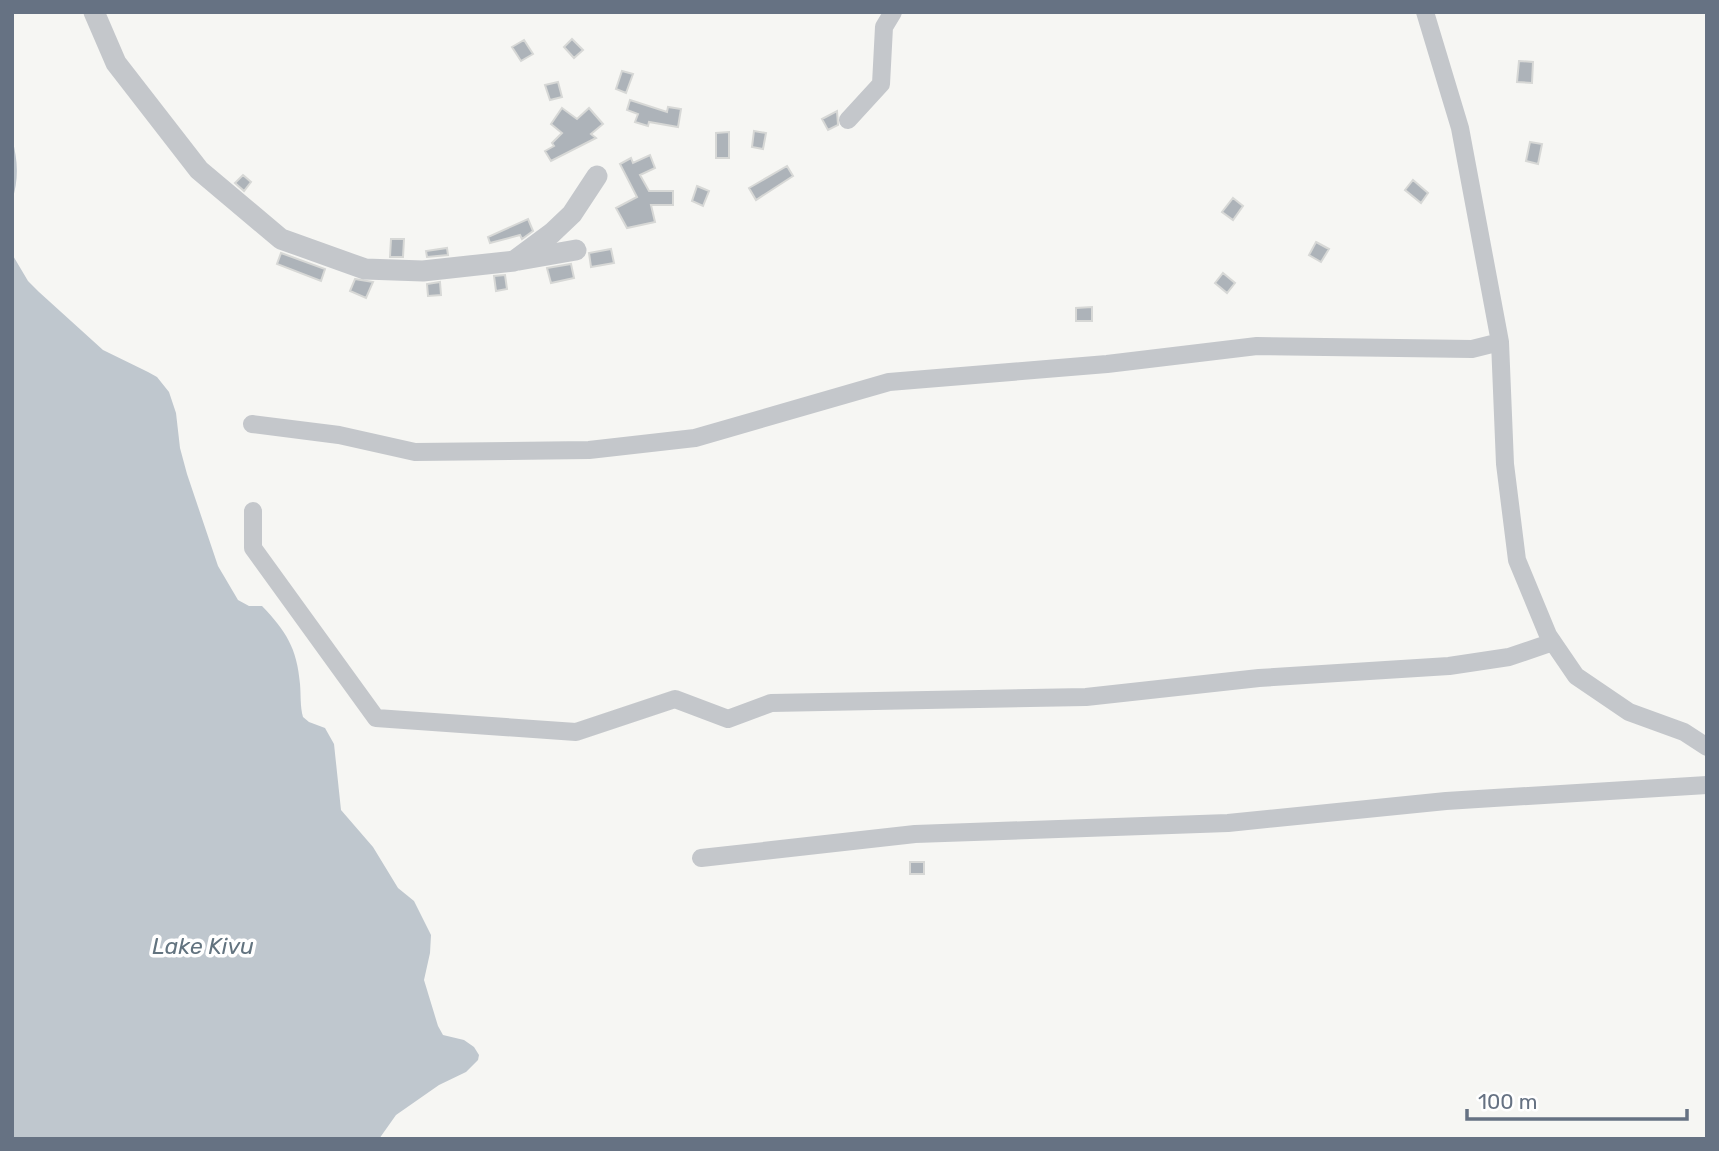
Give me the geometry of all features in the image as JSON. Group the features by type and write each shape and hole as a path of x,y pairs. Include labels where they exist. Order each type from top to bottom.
{"street":[{"path":"94,12 116,63 200,170 281,239 365,269 423,271 514,261 576,250"},
{"path":"848,120 881,84 884,27 893,12"},
{"path":"1425,12 1460,128 1500,342 1505,464 1517,560 1548,635 1576,676 1629,712 1684,732 1707,747"},
{"path":"514,261 552,233 572,214 597,176"},
{"path":"252,424 339,435 415,452 589,450 695,438 889,382 1107,364 1257,346 1472,349 1500,342"},
{"path":"253,511 253,548 376,718 576,732 675,698 728,719 771,703 1086,697 1259,678 1449,666 1509,657 1553,642"},
{"path":"701,858 915,834 1228,822 1446,802 1707,785"}],"water":[{"path":"12,138 17,170 12,201"},
{"name":"Lake Kivu","path":"12,254 28,281 103,350 157,377 169,392 176,413 180,448 187,474 218,566 238,600 249,606 262,606 289,641 296,660 303,717 325,728 334,744 341,810 373,847 398,888 414,901 431,935 424,980 438,1026 443,1035 464,1040 474,1047 479,1055 478,1060 466,1072 439,1085 396,1115 379,1139 12,1139"}],"building":[{"path":"572,39 583,50 574,58 564,47"},
{"path":"524,40 533,54 521,61 512,47"},
{"path":"1519,61 1533,62 1532,83 1517,82"},
{"path":"622,71 633,74 626,93 616,89"},
{"path":"558,82 562,97 550,100 545,85"},
{"path":"630,100 667,112 668,107 681,109 678,127 649,122 648,126 635,122 638,114 627,110"},
{"path":"562,108 577,119 589,108 603,124 591,134 596,138 551,161 545,151 554,146 552,143 562,133 551,124"},
{"path":"837,111 838,125 828,130 822,119"},
{"path":"754,131 766,133 763,149 752,147"},
{"path":"729,132 729,158 716,158 716,133"},
{"path":"1530,142 1542,144 1538,164 1526,161"},
{"path":"650,155 655,168 640,175 649,191 673,191 673,205 651,205 655,222 627,228 616,208 637,197 620,164 631,158 633,163"},
{"path":"787,166 793,176 756,200 749,188"},
{"path":"243,175 251,182 244,191 235,183"},
{"path":"1413,180 1428,193 1421,203 1405,190"},
{"path":"697,186 709,191 703,206 692,201"},
{"path":"1233,198 1243,206 1233,220 1222,212"},
{"path":"528,219 533,231 522,239 520,235 490,243 488,237"},
{"path":"391,239 404,239 403,257 390,257"},
{"path":"1316,242 1329,249 1321,262 1309,255"},
{"path":"447,248 448,255 427,257 426,251"},
{"path":"611,249 614,263 591,267 589,253"},
{"path":"281,253 325,269 321,281 277,264"},
{"path":"571,264 574,278 551,283 547,268"},
{"path":"1223,273 1235,283 1227,293 1215,283"},
{"path":"505,275 507,289 496,291 494,276"},
{"path":"355,279 373,282 366,298 350,291"},
{"path":"440,282 441,295 428,296 427,284"},
{"path":"1092,307 1092,321 1076,321 1076,308"},
{"path":"910,862 924,862 924,874 910,874"}]}
